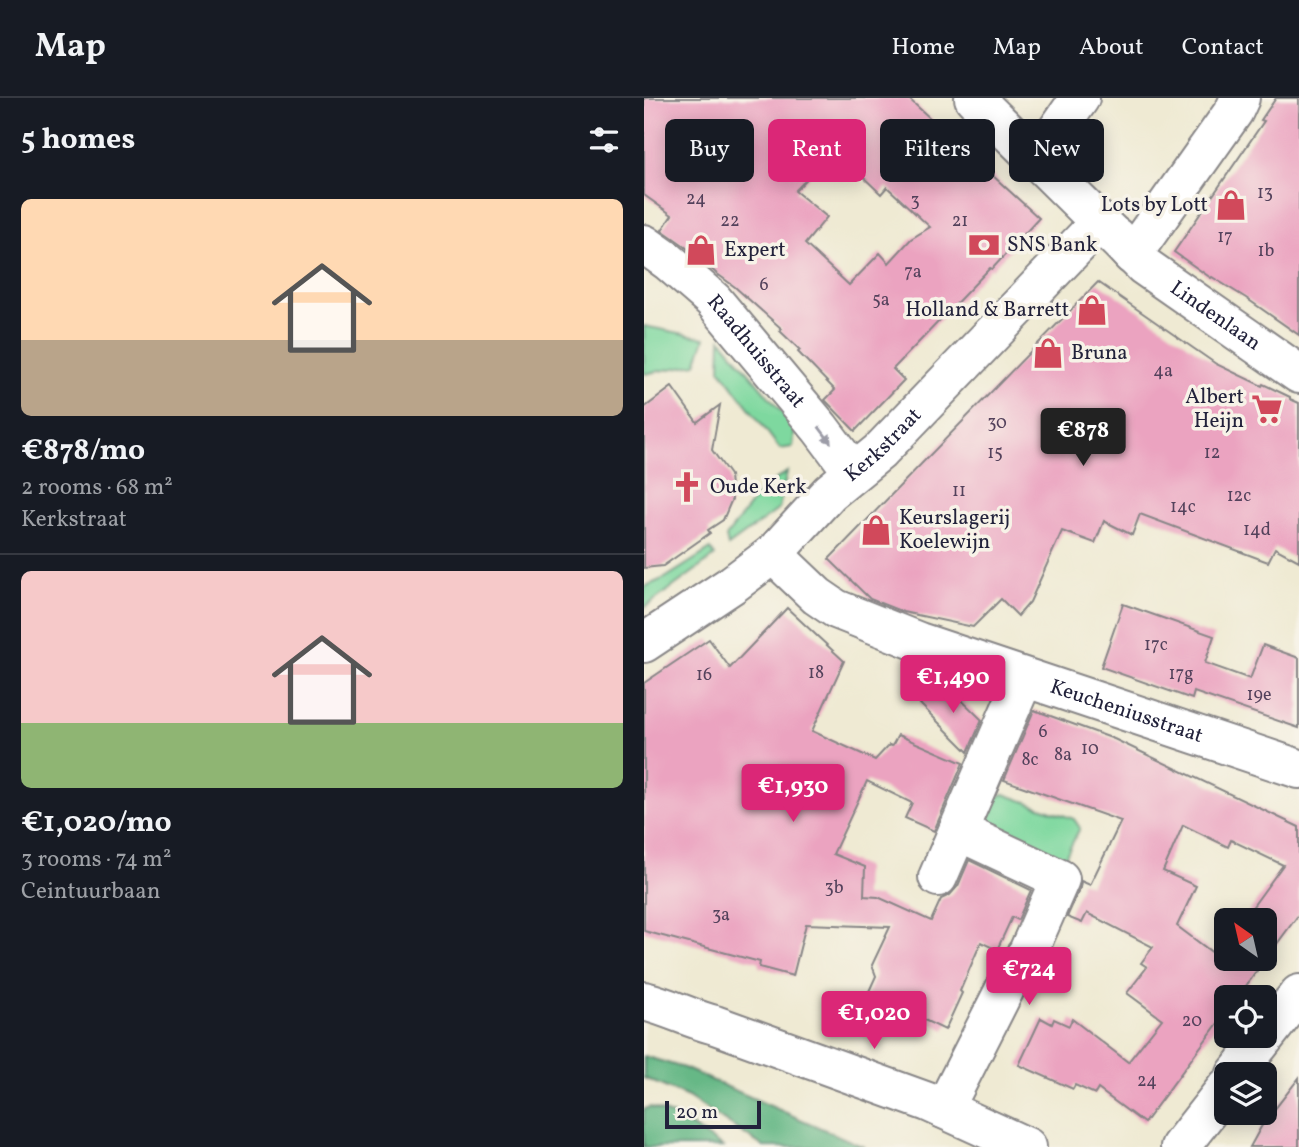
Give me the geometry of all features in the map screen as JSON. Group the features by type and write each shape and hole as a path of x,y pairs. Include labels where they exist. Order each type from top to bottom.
{"street":[{"name":"Lindenlaan","path":"974,98 1009,132"},
{"path":"1065,119 1080,98"},
{"path":"1132,255 1234,111 1240,98"},
{"name":"Lindenlaan","path":"1060,182 1132,255 1156,275 1299,374"},
{"name":"Kerkstraat","path":"644,643 773,554 831,492 878,452 1100,222"},
{"name":"Raadhuisstraat","path":"644,244 713,300 820,428 853,472"},
{"name":"Keucheniusstraat","path":"773,554 817,596 836,609 919,642 1299,769"},
{"path":"938,877 1024,678"},
{"path":"944,1109 1014,971 1028,952 1060,879 958,831"},
{"path":"1245,1062 1299,994"},
{"path":"644,1001 944,1109 1027,1147"},
{"path":"644,1015 697,1020"},
{"path":"1180,1147 1214,1104"}],"green space":[{"path":"644,326 705,338 696,364 644,374"},
{"path":"721,339 795,428 793,447 780,449 720,369"},
{"path":"787,472 779,509 728,546 726,537 762,489"},
{"path":"711,549 715,556 644,608 644,587 665,578"},
{"path":"1004,794 1074,819 1080,828 1064,859 1060,862 985,825 990,806 996,798"},
{"path":"644,1056 684,1068 864,1147 764,1147 688,1097 644,1078"},
{"path":"650,1107 677,1117 723,1147 644,1147 644,1109"}],"building":[{"path":"644,98 908,98 931,119 880,119 880,182 995,182 995,178 1039,218 893,369 904,380 855,431 825,400 835,390 798,352 800,350 780,331 782,329 735,287 662,230 672,215 644,195","holes":["768,119 866,119 866,180 881,194 887,187 930,227 911,239 889,263 880,253 849,285 805,244 827,217 795,191 804,182 768,182"]},
{"path":"1276,98 1299,98 1299,335 1174,252 1264,121 1261,120"},
{"path":"1098,282 1216,364 1299,403 1299,561 1275,548 1268,562 1140,514 1132,535 1104,521 1095,543 1062,531 1030,602 1018,616 1001,599 973,627 903,612 870,599 829,559"},
{"name":"Oude Kerk","path":"672,387 697,422 720,405 712,450 730,475 732,499 723,520 708,530 710,533 663,566 644,568 644,408"},
{"path":"1123,604 1214,636 1205,663 1250,679 1263,645 1299,658 1299,728 1194,692 1192,699 1101,667"},
{"path":"787,608 844,661 812,731 875,760 889,745 892,746 898,735 963,763 934,831 905,818 912,803 867,781 833,854 865,867 864,896 878,897 931,921 941,899 950,895 958,886 969,860 1031,890 1018,920 1012,917 997,950 981,942 945,1030 885,1005 856,1020 876,976 872,965 890,927 806,924 793,976 759,967 760,962 644,931 644,683 709,639 730,668"},
{"path":"942,681 982,720 968,752 920,704"},
{"path":"1034,710 1114,739 1299,827 1299,914 1278,942 1278,908 1252,908 1283,865 1231,840 1228,847 1183,825 1163,871 1196,886 1177,926 1214,954 1214,971 1257,971 1247,985 1214,985 1214,1029 1144,1123 1098,1089 1095,1094 1075,1085 1073,1089 1019,1065 1041,1018 1052,1024 1054,1019 1069,1026 1072,1019 1128,1062 1162,1019 1127,993 1147,967 1141,963 1153,947 1087,913 1082,923 1067,917 1081,881 1090,885 1121,821 1004,780"},
{"path":"1299,1078 1299,1147 1250,1147 1263,1125 1277,1125 1277,1106"}],"place":[{"name":"Lots by Lott","path":"1231,205"},
{"name":"SNS Bank","path":"984,245"},
{"name":"Expert","path":"701,250"},
{"name":"Holland & Barrett","path":"1092,310"},
{"name":"Bruna","path":"1048,353"},
{"name":"Albert Heijn","path":"1267,409"},
{"name":"Oude Kerk","path":"687,487"},
{"name":"Keurslagerij Koelewijn","path":"876,530"}]}
